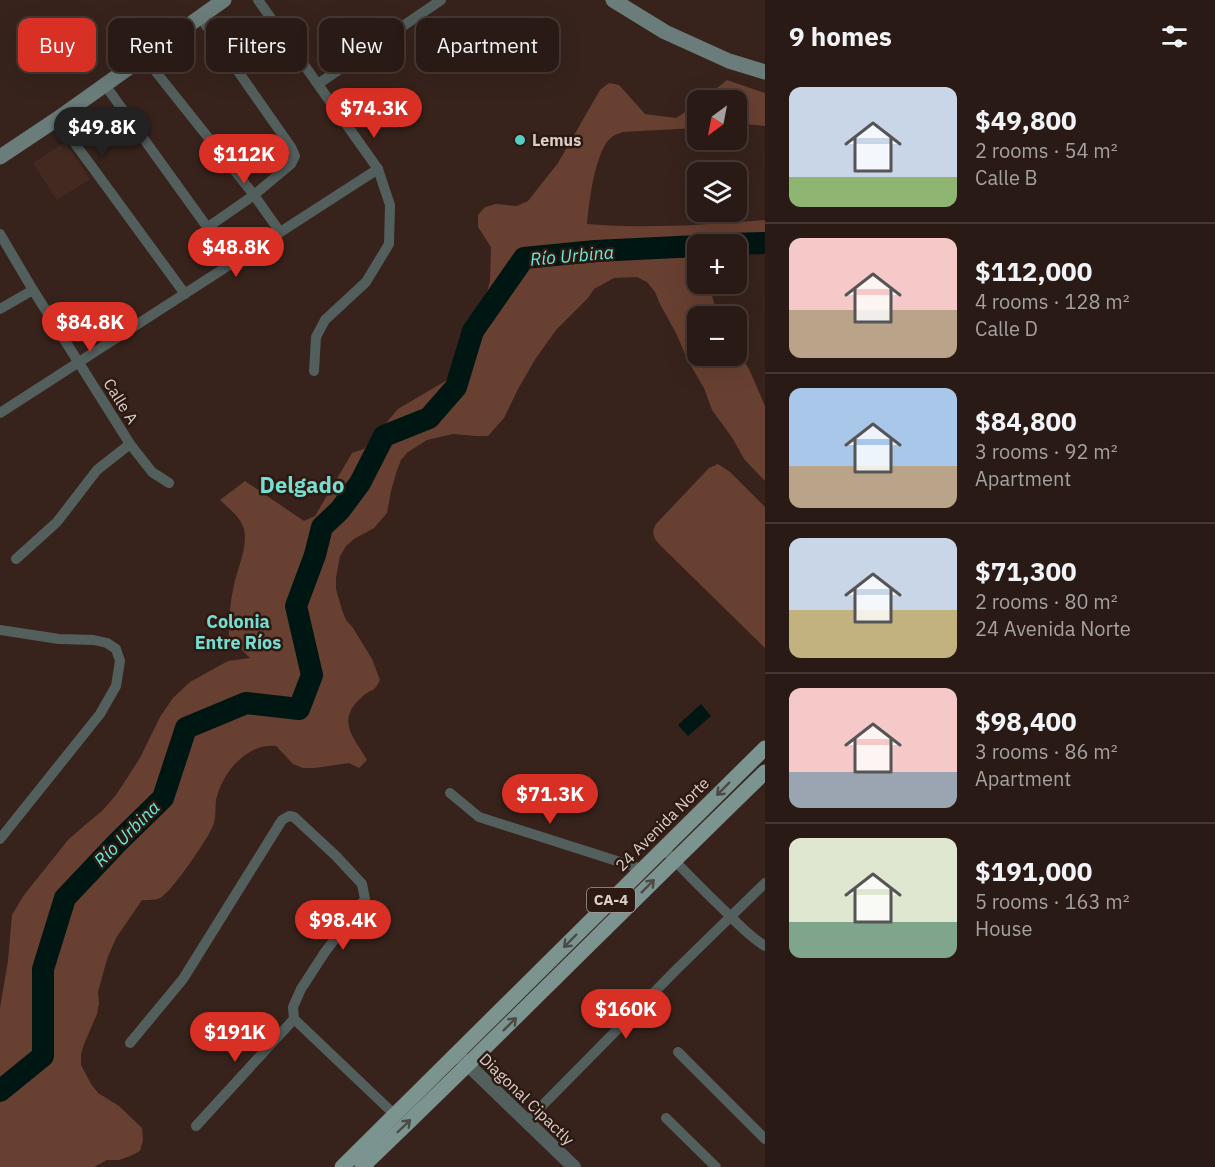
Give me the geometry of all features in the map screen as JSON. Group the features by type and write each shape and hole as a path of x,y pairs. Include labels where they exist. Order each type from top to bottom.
{"main road":[{"path":"194,21 224,0"},
{"path":"614,0 665,32 729,61 765,72"},
{"path":"0,157 123,72"},
{"name":"24 Avenida Norte","path":"463,1059 642,869 765,748"},
{"name":"24 Avenida Norte","path":"463,1059 765,772"},
{"name":"CA-4","path":"342,1167 395,1115 463,1059"},
{"name":"CA-4","path":"362,1167 463,1059"}],"street":[{"path":"258,0 378,169 390,205 389,244 366,282 325,320 316,337 314,371"},
{"path":"318,84 441,0"},
{"path":"200,17 295,156 291,164 254,195 208,227"},
{"path":"156,72 254,195 280,232"},
{"path":"105,85 233,263"},
{"path":"57,119 185,294"},
{"path":"0,413 378,169"},
{"name":"Calle A","path":"0,234 130,444 152,472 169,483"},
{"path":"0,309 33,290"},
{"path":"16,559 57,522 97,470 130,444"},
{"path":"0,838 100,714 116,687 120,661 116,649 107,643 1,632"},
{"path":"450,793 479,817 642,869"},
{"path":"130,1043 183,979 282,820 289,816 294,817 362,884 365,899 325,952 301,989 293,1007 294,1019 395,1115"},
{"path":"663,848 730,916 765,946"},
{"path":"526,1122 765,883"},
{"path":"196,1126 294,1019"},
{"path":"678,1052 765,1139"},
{"name":"Diagonal Cipactly","path":"463,1059 574,1167"},
{"path":"666,1118 716,1167"}],"shaded area":[{"path":"727,80 765,93 765,126 747,124 747,90 714,90"},
{"path":"609,83 619,85 645,114 676,118 687,111 687,129 622,132 613,136 607,142 597,164 587,224 676,226 765,220 765,250 747,250 747,234 687,234 687,294 712,294 715,306 687,306 687,359 655,292 647,282 637,277 614,278 594,289 556,330 536,358 504,418 488,436 453,434 427,440 408,452 401,460 387,513 374,528 346,546 340,556 336,578 336,589 346,620 372,659 380,680 374,689 355,705 348,720 352,736 367,760 359,768 349,763 303,768 293,764 276,746 265,746 255,749 237,762 219,790 215,820 211,829 190,863 173,886 160,898 142,900 116,938 107,959 98,992 97,1014 81,1054 81,1065 98,1093 119,1106 142,1128 143,1140 140,1151 119,1160 107,1160 94,1167 0,1167 0,1008 8,961 12,915 24,895 68,840 102,811 116,795 140,758 160,717 173,698 190,682 228,661 250,658 229,637 234,585 244,550 244,529 237,516 220,500 245,481 304,521 315,516 352,453 364,449 398,409 454,376 475,312 487,292 490,281 491,247 478,227 478,215 485,207 496,204 517,206 528,201 558,163 600,90"},
{"path":"65,142 90,179 57,200 33,163"},
{"path":"691,366 747,366 765,406 765,481 744,459 712,410 704,388"},
{"path":"718,464 730,472 765,507 765,648 661,546 653,532 656,524 709,468"},
{"path":"701,704 711,716 688,736 678,725"}],"waterway":[{"name":"Río Urbina","path":"747,243 765,243"},
{"name":"Río Urbina","path":"0,1091 43,1056 43,969 65,898 163,798 186,728 246,703 299,709 312,675 296,606 315,555 322,527 340,510 360,483 384,436 429,418 456,387 473,331 524,258 595,251 687,247"}],"place":[{"name":"Lemus","path":"520,140"}],"district":[{"name":"Delgado","path":"302,485"},
{"name":"Colonia Entre Ríos","path":"238,632"}]}
